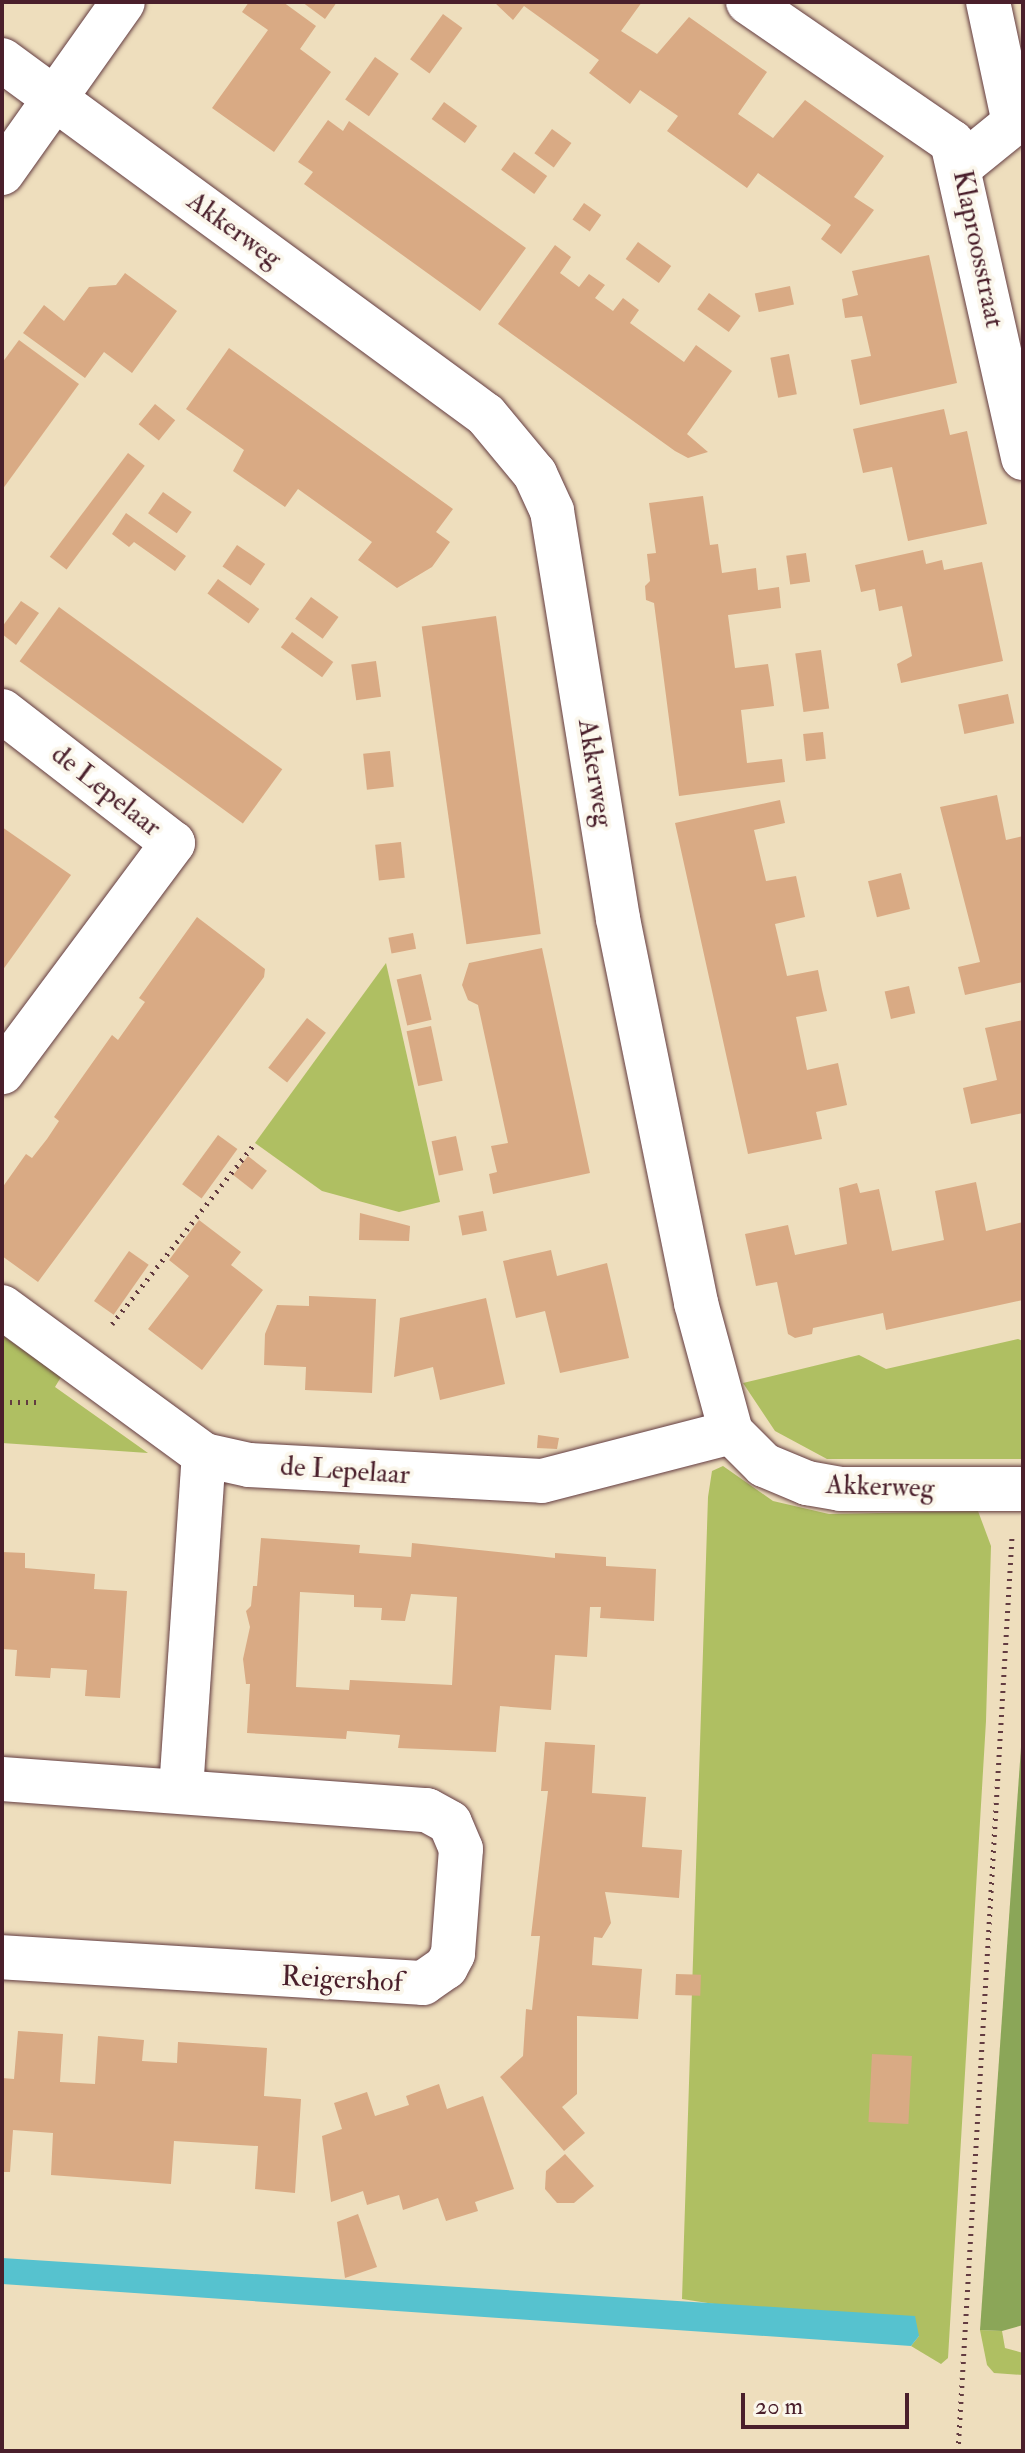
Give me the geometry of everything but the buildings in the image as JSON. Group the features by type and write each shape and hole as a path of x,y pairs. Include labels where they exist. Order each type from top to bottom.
{"street":[{"path":"2,173 123,2"},
{"name":"Klaproosstraat","path":"748,2 952,142 961,166 1023,458"},
{"path":"961,166 1014,123 988,2"},
{"name":"Akkerweg","path":"2,60 486,415 535,474 552,511 618,919 696,1303 731,1432 764,1465 807,1483 840,1489 1019,1489"},
{"name":"de Lepelaar","path":"2,711 173,843 2,1072"},
{"name":"de Lepelaar","path":"2,1307 204,1455 249,1465 518,1482 565,1476 731,1432"},
{"path":"181,1790 204,1455"},
{"name":"Reigershof","path":"2,1779 181,1790 440,1815 450,1823 461,1849 453,1954 436,1977 410,1986 2,1957"}],"path":[{"path":"2,1402 54,1401 255,1143"},
{"path":"958,2451 1019,1489"}],"green space":[{"path":"386,963 440,1202 399,1212 322,1191 255,1143"},
{"path":"2,1335 61,1377 55,1387 148,1453 2,1443"},
{"path":"1018,1339 1023,1341 1023,1459 827,1459 775,1431 743,1383 859,1355 886,1369"},
{"path":"723,1466 773,1501 829,1514 978,1511 991,1546 986,1721 948,2358 941,2364 911,2346 919,2336 682,2299 708,1497 712,1471"},
{"path":"1023,1719 1023,2325 1002,2331 980,2330"},
{"path":"980,2330 1002,2331 1005,2348 1023,2353 1023,2375 994,2373 987,2365"}],"water":[{"path":"2,2258 915,2316 919,2336 911,2346 2,2284"}]}
